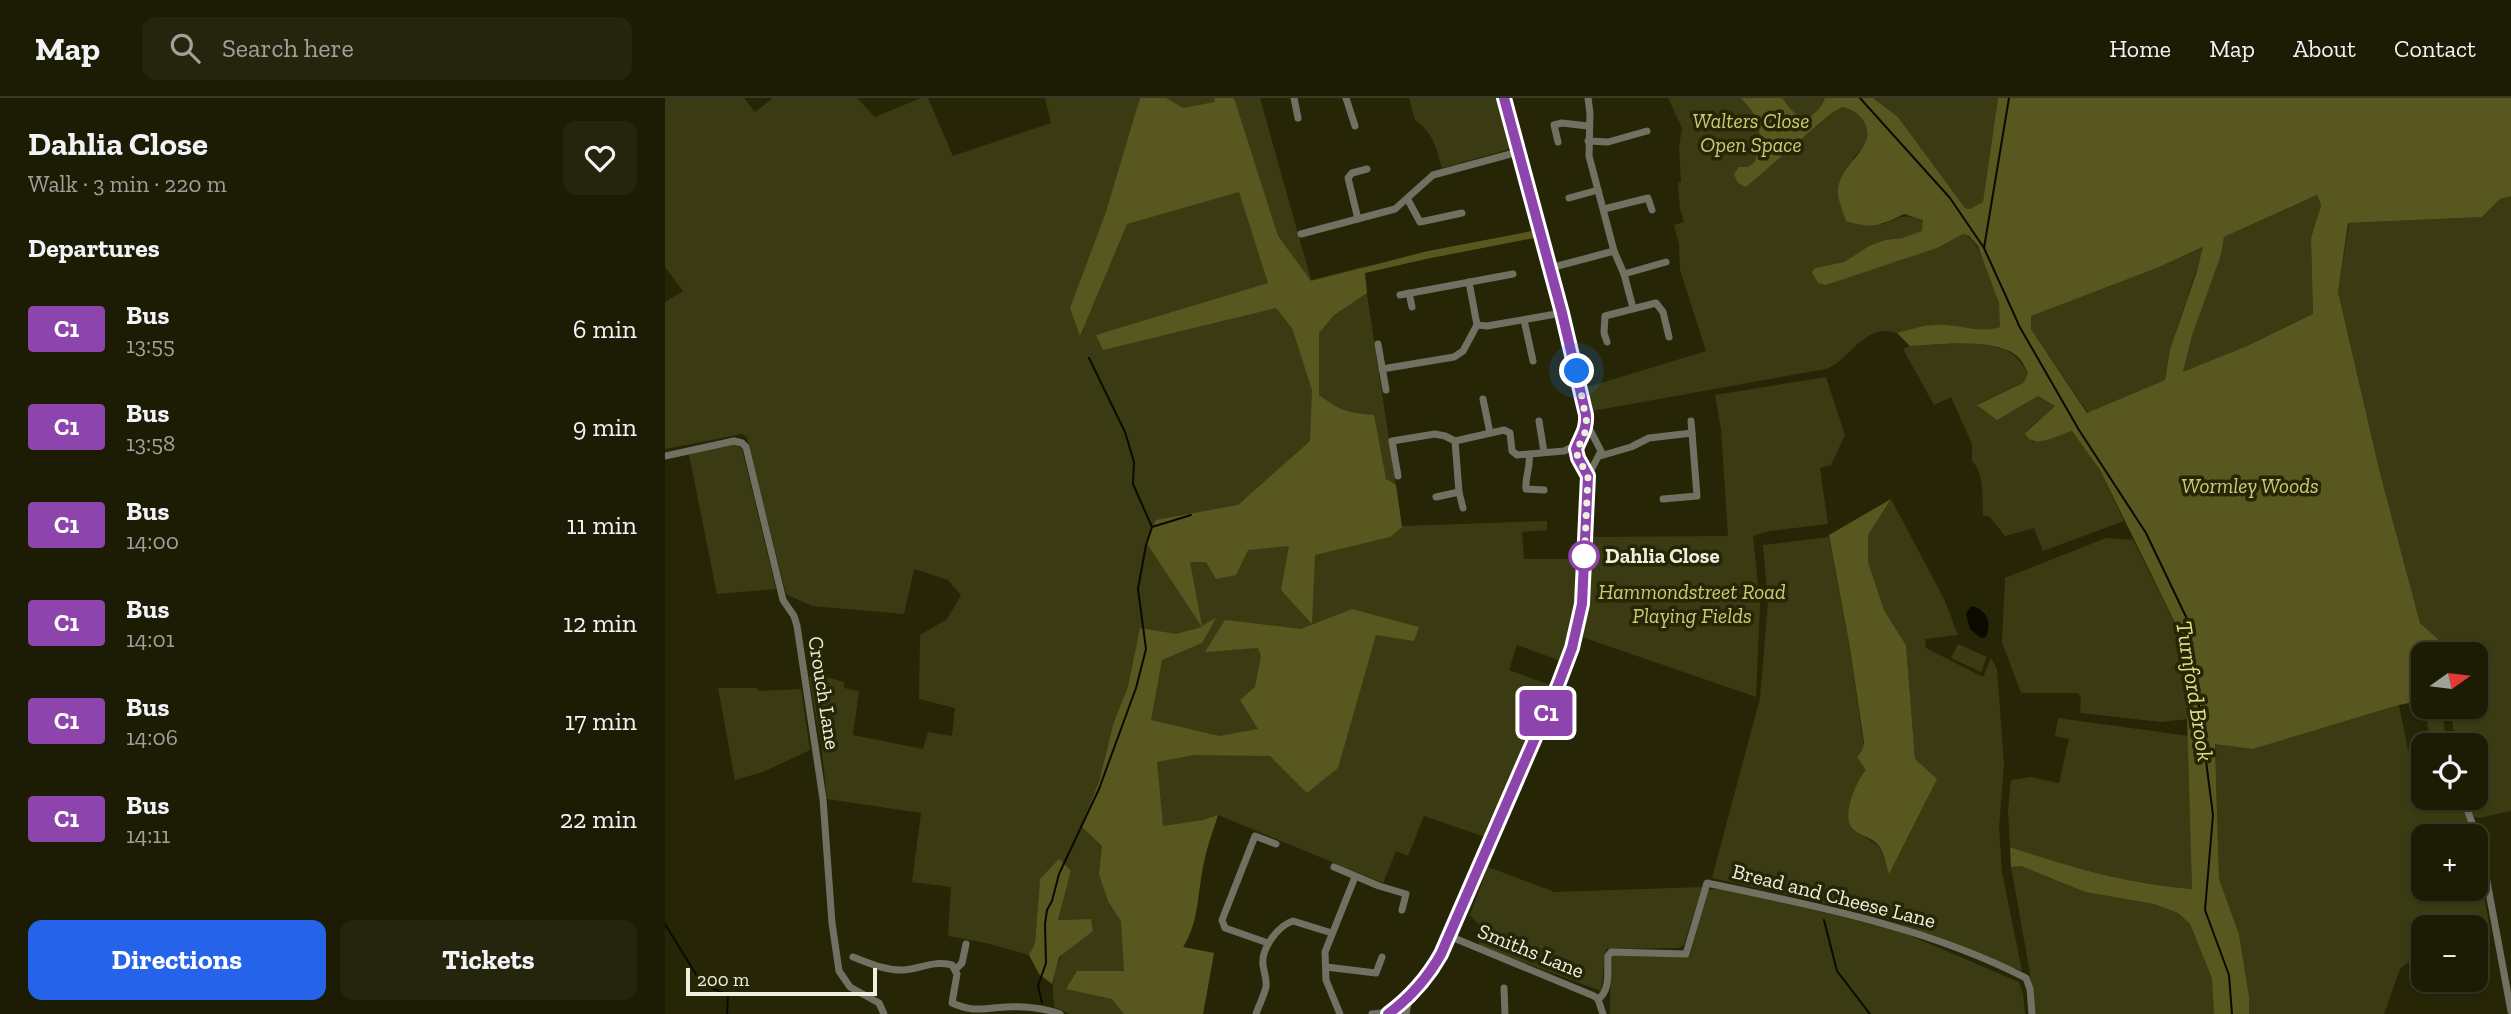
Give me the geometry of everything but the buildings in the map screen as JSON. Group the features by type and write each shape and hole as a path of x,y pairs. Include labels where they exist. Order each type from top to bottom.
{"street":[{"path":"1294,98 1298,118"},
{"path":"1346,98 1355,126"},
{"path":"1391,1012 1409,998 1426,978 1448,936 1572,648 1582,604 1588,476 1597,459 1597,442 1587,424 1562,313 1504,98"},
{"path":"1588,98 1588,151 1614,251 1624,274 1633,308"},
{"path":"1558,142 1554,125 1562,123 1588,126"},
{"path":"1588,141 1608,142 1647,131"},
{"path":"1301,234 1395,209 1437,173 1518,152"},
{"path":"1358,219 1348,178 1352,173 1367,169"},
{"path":"1569,198 1598,190"},
{"path":"1604,209 1648,198 1651,211"},
{"path":"1408,200 1420,222 1462,213"},
{"path":"1550,268 1614,251"},
{"path":"1624,274 1665,262"},
{"path":"1400,295 1513,274"},
{"path":"1382,369 1454,357 1465,347 1477,325 1469,282"},
{"path":"1409,293 1412,307"},
{"path":"1605,316 1659,304 1669,337"},
{"path":"1599,309 1605,316 1604,333 1607,342"},
{"path":"1477,325 1487,326 1562,313"},
{"path":"1524,320 1533,361"},
{"path":"1378,344 1386,390"},
{"path":"1483,399 1490,433"},
{"path":"1539,421 1544,452"},
{"path":"1663,499 1697,500 1691,421"},
{"path":"1587,424 1580,442 1579,459 1588,476"},
{"path":"1391,430 1398,476"},
{"path":"1392,441 1435,434 1455,441 1507,431 1511,435 1514,454 1564,451 1580,442 1597,442 1615,450"},
{"path":"1564,451 1585,463 1649,438 1692,433"},
{"name":"Crouch Lane","path":"665,456 734,441 746,447 783,600 797,626 823,799 832,923 839,971 850,987 879,1003 884,1014"},
{"path":"1455,441 1463,508"},
{"path":"1526,499 1525,481 1530,468 1528,454"},
{"path":"1526,489 1544,490"},
{"path":"1436,497 1459,492"},
{"path":"2468,812 2485,867 2511,1011"},
{"path":"1268,943 1226,928 1222,920 1255,836 1276,844"},
{"path":"1334,867 1406,894 1402,910"},
{"path":"1340,1014 1328,984 1325,952 1355,877"},
{"name":"Bread and Cheese Lane","path":"1598,999 1604,995 1606,989 1608,956 1611,952 1686,954 1707,883 1825,908 1943,941 2026,978 2030,989 2032,1014"},
{"path":"1256,1014 1266,985 1263,959 1268,943 1293,920 1332,933"},
{"name":"Smiths Lane","path":"1448,936 1598,999"},
{"path":"966,944 962,963 956,969 952,1003 971,1010 1007,1006 1060,1014"},
{"path":"853,957 875,966 895,969 908,969 933,962 952,965 956,969"},
{"path":"1326,967 1376,973 1382,957"},
{"path":"1504,988 1505,1014"},
{"path":"1372,1014 1400,1010 1406,1014 1409,998"},
{"path":"1598,999 1603,1014"}],"green space":[{"path":"665,98 744,98 755,112 773,98 857,98 875,117 921,98 928,98 953,156 1051,123 1045,98 1260,98 1311,280 1363,267 1402,526 1547,521 1547,530 1522,532 1524,559 1578,559 1572,627 1561,661 1517,645 1509,670 1550,685 1485,837 1424,816 1408,856 1396,851 1383,883 1218,815 1205,857 1195,916 1183,947 1214,953 1203,1014 1070,1014 1054,1007 1054,978 1060,958 1091,919 1058,920 1071,871 1040,880 1035,943 1029,955 948,936 951,887 912,882 921,813 827,799 809,677 819,675 844,682 844,688 859,691 853,735 923,749 928,732 952,736 955,708 919,699 920,635 947,619 961,595 948,580 914,569 904,614 812,606 786,594 747,437 742,434 665,449 665,302 683,291 665,267"},
{"path":"1140,98 1166,98 1183,108 1215,102 1214,98 1234,98 1278,236 1311,281 1428,251 1532,231 1534,238 1365,273 1367,293 1334,315 1319,333 1319,395 1345,410 1374,415 1386,479 1396,485 1402,527 1390,537 1315,555 1312,624 1281,590 1289,546 1248,550 1236,575 1216,579 1206,562 1190,562 1202,626 1216,618 1202,643 1162,660 1151,720 1219,736 1258,729 1240,700 1255,687 1261,656 1258,648 1205,652 1225,620 1301,629 1352,609 1419,627 1414,641 1376,635 1338,768 1307,793 1270,756 1194,755 1157,762 1163,826 1218,815 1205,856 1195,916 1183,947 1214,953 1203,1014 1124,1014 1112,999 1066,989 1077,971 1124,971 1121,921 1108,901 1099,874 1102,846 1081,826 1099,782 1114,722 1128,687 1140,628 1176,634 1202,627 1146,542 1156,520 1238,505 1310,441 1312,390 1292,328 1276,308 1103,350 1096,335 1268,283 1239,192 1127,224 1080,336 1070,308 1106,212"},
{"path":"1409,98 1496,98 1509,148 1442,168 1430,135 1415,120"},
{"name":"Walters Close Open Space","path":"1668,98 1840,98 1832,113 1842,106 1854,111 1863,120 1868,132 1865,145 1853,158 1881,225 1907,216 1923,220 1922,232 1885,240 1869,246 1844,262 1815,268 1863,271 1899,261 1963,234 1975,244 1991,275 1999,304 2001,327 1985,330 1936,325 1899,333 1881,331 1864,339 1840,361 1826,369 1592,411 1588,387 1706,351 1680,270 1679,244 1674,225 1684,222 1678,183 1681,182 1679,146 1682,128"},
{"name":"Wormley Woods","path":"1741,98 1782,98 1796,114 1805,118 1815,113 1825,98 1873,98 1898,117 1965,208 1970,209 1983,202 1998,98 2511,98 2511,196 2500,199 2482,217 2348,223 2338,292 2380,473 2420,623 2438,642 2411,642 2411,703 2253,749 2215,744 2219,879 2239,934 2249,996 2249,1014 2214,1014 2212,978 2190,924 2178,913 2154,904 2085,892 2021,866 2011,867 2010,847 2099,874 2192,889 2185,643 2100,470 2072,431 2039,441 2034,441 2025,433 2055,406 2038,396 1997,420 1977,405 2023,383 2028,374 2020,359 2011,352 1984,345 1910,346 1897,333 1930,325 1984,329 2000,327 1999,303 1978,246 1969,236 1963,234 1937,248 1826,285 1818,283 1812,272 1815,268 1844,262 1869,246 1922,231 1923,220 1904,214 1875,225 1846,221 1838,189 1845,171 1866,141 1867,128 1860,116 1842,107 1830,114 1746,187 1738,183 1734,174 1739,167 1748,167 1755,162 1760,134 1753,113","holes":["2317,195 2321,205 2311,238 2313,314 2247,346 2183,372 2192,335 2221,255 2224,237","2203,247 2170,349 2165,380 2087,413 2031,329 2031,316 2157,268"]},
{"path":"1873,98 1998,98 1983,203 1971,209 1965,208 1898,117"},
{"path":"2317,195 2321,205 2311,238 2313,314 2183,373 2191,335 2221,255 2224,237"},
{"path":"2511,196 2511,811 2479,818 2473,816 2471,810 2488,810 2488,733 2454,733 2452,719 2489,719 2489,642 2438,642 2420,623 2380,473 2338,292 2349,223 2482,217 2500,199"},
{"path":"2204,247 2170,349 2165,380 2088,413 2031,329 2031,315 2157,268"},
{"path":"1972,343 2006,350 2023,365 2028,374 2023,383 1978,404 1997,419 2038,396 2055,406 2025,432 2033,442 2072,431 2100,470 2124,521 2043,551 2034,528 2005,536 1989,516 1983,516 1981,480 1972,461 1972,444 1951,397 1934,405 1903,349 1910,346"},
{"name":"Hammondstreet Road Playing Fields","path":"1826,377 1845,435 1831,465 1820,468 1828,524 1769,531 1753,536 1760,604 1756,697 1582,637 1588,596 1591,537 1728,536 1721,429 1715,395"},
{"path":"735,444 742,449 776,589 717,594 689,454"},
{"path":"1891,499 1944,599 1958,635 1925,639 1926,648 1983,677 1991,658 1997,669 2004,764 1999,828 2002,872 2022,971 1879,916 1712,878 1760,698 1768,602 1763,545 1829,537 1850,648 1867,770 1863,775 1853,829 1880,847 1889,873 1913,822 1915,759 1906,645 1884,610 1868,562 1868,535"},
{"path":"1891,499 1868,535 1868,562 1884,610 1906,645 1915,759 1937,779 1889,874 1880,847 1855,831 1849,822 1851,798 1866,770 1857,757 1864,743 1829,535"},
{"path":"2106,538 2133,540 2185,643 2188,719 2161,722 2080,713 2081,698 2078,693 2021,693 2002,642 2005,578"},
{"path":"1958,644 1987,657 1981,672 1951,658"},
{"path":"718,688 757,688 759,691 801,689 810,750 763,772 735,780"},
{"path":"2399,705 2408,750 2411,750 2411,810 2464,810 2469,824 2411,824 2411,901 2485,901 2487,915 2411,915 2411,960 2400,969 2384,1014 2249,1014 2249,996 2239,934 2219,879 2215,743 2253,749"},
{"path":"2058,718 2189,736 2192,889 2099,874 2010,847 2008,810 2011,780 2031,777 2059,783 2069,739 2055,736"},
{"path":"2427,719 2443,719 2445,733 2429,733"},
{"path":"1059,859 1071,871 1058,920 1091,919 1093,931 1059,957 1052,984 1039,974 1029,955 1035,943 1040,879"},
{"path":"2021,866 2085,892 2154,904 2178,913 2190,924 2213,978 2214,1014 2033,1014 2030,973 2011,867"},
{"path":"1488,867 1555,892 1702,887 1684,945 1678,948 1606,949 1601,991 1479,946 1478,924 1470,915"},
{"path":"1721,888 1897,930 2019,982 2025,1014 1610,1014 1611,957 1690,956 1708,890"}],"shaded area":[{"path":"1971,606 1981,610 1987,617 1986,637 1981,638 1970,629 1966,614"}],"waterway":[{"path":"1860,98 1950,198 1984,248"},
{"name":"Turnford Brook","path":"2009,98 1984,248 2018,323"},
{"name":"Turnford Brook","path":"2018,324 2079,430 2146,533 2188,621 2213,815 2205,910 2229,975 2232,1014"},
{"path":"1089,358 1125,432 1134,462 1133,484 1152,527 1191,515"},
{"path":"1042,1003 1038,986 1046,963 1047,910 1059,874 1099,789 1136,688 1146,649 1138,589 1152,527"},
{"path":"1824,920 1837,971 1870,1014"},
{"path":"665,924 702,984 728,995 727,1014"}],"bus line":[{"name":"C1","path":"1388,1014 1409,998 1441,954 1558,685 1572,648 1582,604 1588,476 1576,449 1583,440 1586,415 1562,313 1504,98"}],"place":[{"name":"Dahlia Close","path":"1584,556"}],"route":[{"path":"1577,371 1587,424 1583,440 1576,449 1588,476 1584,565 1584,556"}]}
